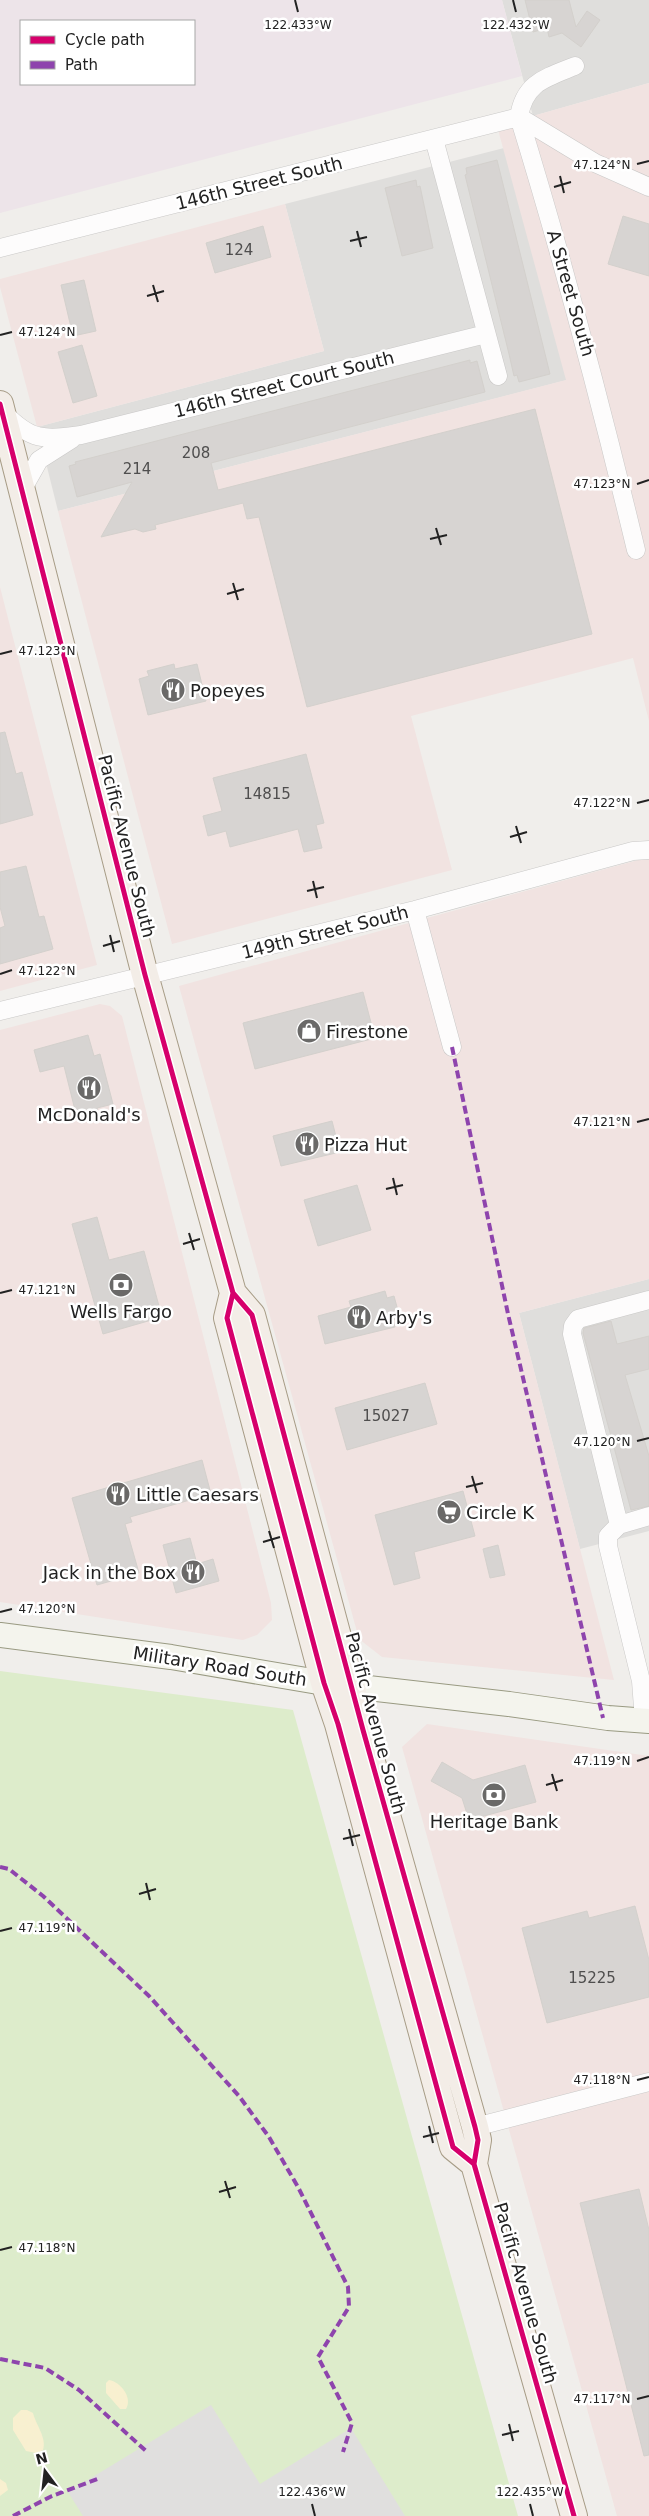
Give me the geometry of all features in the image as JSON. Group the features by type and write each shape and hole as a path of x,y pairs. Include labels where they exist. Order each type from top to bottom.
{"main road":[{"name":"Pacific Avenue South","path":"1,408 145,975 233,1294 252,1315 351,1686 475,2127 478,2140 474,2164 574,2516"},
{"name":"Pacific Avenue South","path":"233,1294 227,1318 324,1682 338,1724 453,2148 474,2164"},
{"name":"Military Road South","path":"0,1635 171,1657 351,1686 646,1721"}],"street":[{"path":"575,66 545,79 531,89 521,101 519,117 595,163 649,187"},
{"name":"146th Street South","path":"0,248 519,117"},
{"name":"A Street South","path":"519,117 560,251 603,410 636,550"},
{"path":"434,139 498,376"},
{"name":"146th Street Court South","path":"1,408 20,430 35,436 51,439 81,435 486,334"},
{"name":"146th Street Court South","path":"22,490 39,460 64,442 81,435"},
{"name":"149th Street South","path":"0,1011 415,910 633,851 649,850"},
{"path":"415,910 452,1047"},
{"path":"619,1524 572,1334 578,1319 649,1300"},
{"path":"646,1721 641,1681 608,1546 608,1536 619,1524 649,1516"},
{"path":"475,2127 649,2082"}],"shaded area":[{"path":"0,0 502,0 522,76 0,213"},
{"path":"502,0 649,0 649,83 533,116"},
{"path":"649,83 649,721 633,658 411,716 452,870 172,944 58,511 566,380 497,126"},
{"path":"504,148 567,380 58,511 37,427 324,351 285,204"},
{"path":"285,204 324,351 37,427 0,287 0,279"},
{"path":"0,587 97,965 0,991"},
{"path":"649,857 649,1279 519,1313 614,1680 382,1657 359,1639 179,986"},
{"path":"100,1004 110,1006 122,1016 271,1603 272,1620 257,1635 243,1640 0,1602 0,1030"},
{"path":"649,1279 649,1531 580,1549 519,1313"},
{"path":"427,1724 649,1756 649,2516 617,2516 402,1747"},
{"path":"211,2405 260,2484 351,2428 405,2516 83,2516 68,2492"}],"green space":[{"path":"0,1671 293,1710 518,2516 0,2516"}],"sand":[{"path":"109,2380 118,2384 125,2391 128,2400 126,2409 120,2409 106,2393 106,2383"},
{"path":"21,2410 33,2413 44,2441 43,2450 36,2453 26,2451 13,2430 13,2418"},
{"path":"0,2479 6,2483 8,2490 0,2496"}],"building":[{"path":"525,0 569,0 576,27 587,11 600,20 581,47 562,33 549,37 547,28 533,32"},
{"path":"497,160 550,374 519,382 517,375 514,376 465,175 467,174 466,168"},
{"path":"416,180 417,187 420,186 433,248 402,256 385,188"},
{"path":"623,216 649,224 649,276 608,264"},
{"path":"263,226 271,257 215,273 206,243"},
{"path":"84,280 96,331 73,336 61,285"},
{"path":"82,345 97,396 73,403 58,352"},
{"path":"470,360 470,363 477,361 485,392 211,463 218,490 535,409 592,634 307,707 259,517 247,519 243,503 155,525 156,529 143,532 135,529 101,537 132,482 77,497 69,466 76,464 75,462"},
{"name":"Popeyes","path":"174,664 175,669 197,664 206,701 148,715 139,679 149,676 147,671"},
{"path":"5,732 16,774 22,772 33,815 0,824 0,733"},
{"path":"306,754 324,823 316,825 322,848 304,852 298,829 230,847 226,831 208,836 203,816 222,811 213,778"},
{"path":"26,866 39,917 44,916 53,949 0,964 0,928 5,926 0,907 0,872"},
{"name":"Firestone","path":"363,992 375,1038 255,1069 243,1023"},
{"name":"McDonald's","path":"88,1035 94,1056 100,1054 113,1104 97,1108 98,1112 77,1118 64,1066 40,1072 34,1050"},
{"name":"Pizza Hut","path":"332,1121 340,1152 281,1166 273,1136"},
{"path":"357,1185 371,1230 318,1246 304,1200"},
{"path":"97,1217 109,1260 144,1251 162,1317 103,1334 72,1224"},
{"name":"Arby's","path":"385,1291 387,1298 394,1296 400,1318 393,1320 395,1327 325,1344 318,1316 351,1307 349,1301"},
{"path":"611,1321 617,1344 649,1336 649,1369 625,1375 649,1456 649,1506 631,1510 583,1333 584,1328"},
{"path":"425,1383 437,1424 347,1450 335,1408"},
{"path":"202,1460 211,1494 130,1517 132,1522 125,1524 139,1573 97,1585 72,1498"},
{"path":"463,1491 475,1536 414,1552 420,1578 394,1585 375,1515"},
{"name":"Jack in the Box","path":"190,1538 197,1564 213,1559 219,1581 176,1593 163,1545"},
{"path":"498,1545 505,1575 490,1578 483,1549"},
{"path":"442,1762 473,1780 525,1765 536,1802 469,1820 462,1798 431,1781"},
{"path":"635,1906 649,1960 649,1997 547,2023 522,1928 587,1911 589,1918"},
{"path":"639,2189 649,2230 649,2455 644,2456 580,2203"}],"marked path":[{"path":"452,1047 508,1314 603,1718"},
{"path":"0,1867 9,1869 43,1896 149,1996 239,2096 269,2137 298,2187 348,2287 349,2307 318,2357 352,2423 343,2452"},
{"path":"0,2359 45,2368 79,2390 146,2451"},
{"path":"13,2516 52,2496 100,2478"}],"cycle path":[{"path":"0,404 145,975 233,1293 252,1315 363,1730 475,2127 478,2140 474,2164 574,2516"},
{"path":"233,1293 227,1318 324,1683 338,1724 453,2147 474,2164"}],"place":[{"name":"Popeyes","path":"173,690"},
{"name":"Firestone","path":"309,1031"},
{"name":"McDonald's","path":"89,1088"},
{"name":"Pizza Hut","path":"307,1144"},
{"name":"Wells Fargo","path":"121,1285"},
{"name":"Arby's","path":"359,1317"},
{"name":"Little Caesars","path":"118,1494"},
{"name":"Circle K","path":"449,1512"},
{"name":"Jack in the Box","path":"193,1572"},
{"name":"Heritage Bank","path":"494,1795"}]}
